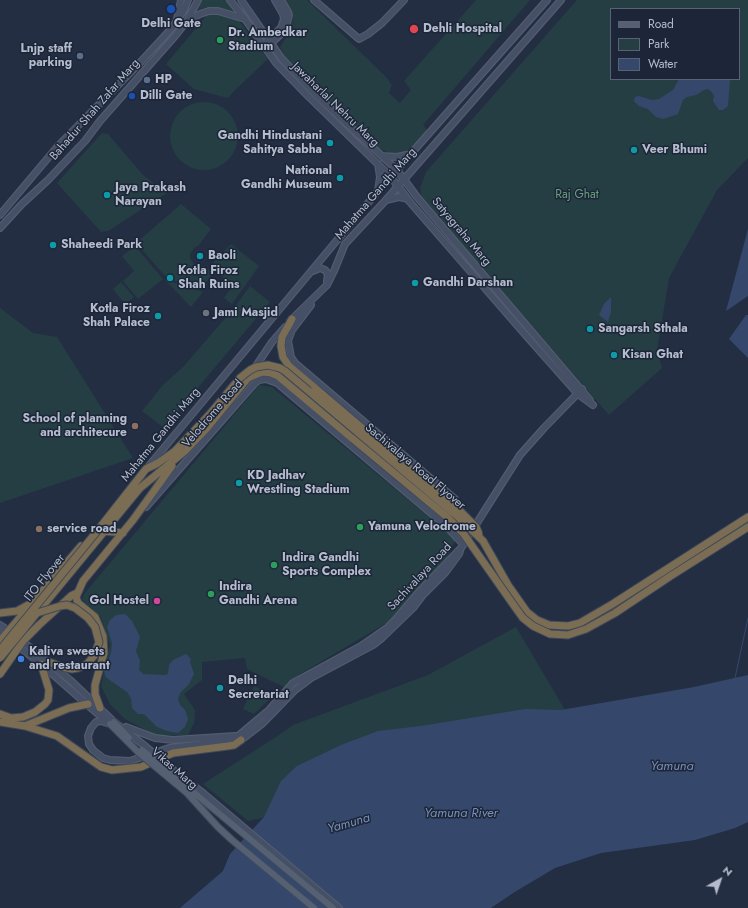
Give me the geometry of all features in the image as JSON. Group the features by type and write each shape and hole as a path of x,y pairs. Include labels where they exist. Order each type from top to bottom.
{"highway":[{"path":"292,319 282,337 281,346 283,357 289,366 462,513 476,527 483,541"},
{"name":"Sachivalaya Road Flyover","path":"146,469 175,451 245,373 256,367 274,366 286,371 457,516 483,541 508,585 523,607 537,620 555,626 574,625 586,620 748,517"},
{"name":"Sachivalaya Road Flyover","path":"248,378 268,372 278,376 291,385 442,513 463,533 523,618 533,626 550,634 568,635 586,630 615,613 669,576 748,527"},
{"name":"Mahatma Gandhi Marg","path":"101,532 140,488 179,456 207,428 248,378"},
{"path":"100,708 95,694 95,685 104,653 103,636 95,617 78,603 76,597 77,593 83,581 124,533 179,456"},
{"name":"Mahatma Gandhi Marg","path":"106,520 146,469"},
{"path":"3,635 32,604 95,529 106,520"},
{"name":"ITO Flyover","path":"0,658 101,532 106,520"},
{"path":"101,532 124,533"},
{"name":"ITO Flyover","path":"0,650 101,532"},
{"path":"0,673 21,644 57,608 77,593"},
{"path":"0,614 17,611 32,604"},
{"path":"0,714 10,718 30,715 48,700 49,695 45,663 72,669 78,668 87,664 96,651 98,642 94,627 83,613 72,606 60,606 37,613"},
{"path":"25,726 69,708 88,704"},
{"path":"0,722 25,726 57,736 101,768 112,770 141,767 173,753 207,743 234,744 239,738"}],"main road":[{"path":"177,21 181,0"},
{"name":"Bahadur Shah Zafar Marg","path":"0,215 58,146 136,67 177,21 188,0"},
{"name":"Bahadur Shah Zafar Marg","path":"0,228 69,158 187,21 198,0"},
{"name":"Jawaharlal Nehru Marg","path":"230,0 267,44 305,85 404,178"},
{"name":"Jawaharlal Nehru Marg","path":"241,0 267,44 276,63 391,177 398,186"},
{"path":"267,44 281,28 284,19 283,14 274,0"},
{"path":"267,44 284,31 288,20 288,12 281,0"},
{"path":"314,0 359,39 382,23 404,0"},
{"name":"Mahatma Gandhi Marg","path":"146,469 313,271 378,191 547,0"},
{"name":"Mahatma Gandhi Marg","path":"248,378 272,342 292,319 327,285 345,244 386,200 561,0"},
{"path":"187,21 208,11 218,11 245,19"},
{"path":"382,156 397,157 412,154"},
{"path":"377,163 380,177 378,191"},
{"name":"Satyagraha Marg","path":"404,178 417,197 580,392"},
{"name":"Satyagraha Marg","path":"398,186 409,201 580,392"},
{"path":"386,200 399,197 409,201"},
{"path":"313,271 320,268 328,272 327,285"},
{"path":"321,292 292,330 288,341 291,357 295,363 455,499 457,510 445,525"},
{"name":"Velodrome Road","path":"133,520 254,384 259,380 266,379 277,382 445,525 462,546"},
{"name":"Sachivalaya Road","path":"239,738 249,731 293,687 361,646 387,628 416,599 462,546 520,455 544,428 580,392"},
{"name":"Vikas Marg","path":"0,625 3,635 21,644 45,663 100,708 112,723"},
{"name":"Vikas Marg","path":"45,663 88,704 142,750 191,797 232,840 314,908"},
{"path":"97,721 103,721 156,738 207,743 169,748 130,760 110,760 103,758 92,748 88,736 91,728 97,721"},
{"name":"Vikas Marg","path":"142,750 202,795 339,908"},
{"name":"Vikas Marg","path":"246,832 333,908"}],"green space":[{"path":"202,0 229,0 233,6 233,13 216,7 196,10"},
{"path":"284,0 307,0 386,77 392,85 389,93 400,103 411,90 404,81 476,0 530,0 423,125 428,131 415,145 405,152 395,155 384,151 374,144 317,93 289,64 280,47 291,30 293,18"},
{"name":"Raj Ghat","path":"577,0 748,0 748,158 717,190 669,278 657,350 662,368 609,415 422,200 420,188 426,172"},
{"name":"Dr. Ambedkar Stadium","path":"211,13 232,17 239,21 268,59 228,98 194,89 166,64 207,15"},
{"path":"204,102 217,104 228,112 236,123 238,136 236,149 228,160 217,168 204,170 191,168 180,160 172,149 170,136 172,123 180,112 191,104"},
{"path":"102,133 108,134 143,175 167,193 108,231 101,232 57,183"},
{"path":"181,204 211,229 190,254 190,258 194,264 200,267 204,266 213,273 202,288 178,282 166,277 136,243"},
{"path":"231,244 259,266 232,304 224,298 233,285 209,267"},
{"path":"135,246 163,279 138,299 123,281 134,271 122,256"},
{"path":"164,279 192,287 203,292 191,307"},
{"path":"121,282 134,297 125,304 113,289"},
{"path":"250,286 270,302 164,428 142,411 163,385 183,367 234,308"},
{"path":"0,308 33,333 57,337 133,458 0,503"},
{"name":"Indira Gandhi Sports Complex","path":"259,385 272,387 446,531 455,541 446,559 390,621 300,674 284,687 247,669 245,658 202,662 202,680 184,694 195,710 194,723 188,735 155,735 125,719 110,704 101,686 110,645 101,617 82,599 84,594"},
{"path":"516,627 578,732 381,792 248,821 203,784 293,725 428,675"},
{"path":"254,686 274,695 254,714 243,709"}],"water":[{"path":"678,80 730,80 728,106 723,110 719,110 713,101 714,96 708,89 696,95 687,97 683,100 678,114 663,119 656,117 648,109 639,106 634,101 635,97 639,96 652,100 659,99 673,90"},
{"path":"748,229 748,296 726,311"},
{"path":"611,297 611,312 608,322 599,315 604,304"},
{"path":"746,315 748,315 748,358 729,339"},
{"path":"125,614 132,621 140,637 136,651 140,661 139,670 143,674 165,675 168,674 169,665 173,660 186,654 191,659 190,662 194,674 189,684 180,693 178,699 180,705 185,710 188,719 185,727 178,733 157,727 144,714 138,714 132,708 131,698 127,692 106,677 104,671 111,653 112,643 107,627 110,620 116,615"},
{"path":"748,675 748,822 735,828 695,840 601,853 555,868 491,908 180,908 223,871 230,854 264,817 281,781 297,766 341,745 378,731 421,726 525,709 561,710 694,687"}],"waterway":[{"path":"735,678 748,618"}],"place":[{"name":"Delhi Gate","path":"171,9"},
{"name":"Dehli Hospital","path":"414,29"},
{"name":"Dr. Ambedkar Stadium","path":"220,40"},
{"name":"Lnjp staff parking","path":"80,56"},
{"name":"HP","path":"147,80"},
{"name":"Dilli Gate","path":"132,96"},
{"name":"Gandhi Hindustani Sahitya Sabha","path":"330,143"},
{"name":"Veer Bhumi","path":"634,150"},
{"name":"National Gandhi Museum","path":"340,178"},
{"name":"Jaya Prakash Narayan","path":"107,195"},
{"name":"Shaheedi Park","path":"53,245"},
{"name":"Baoli","path":"200,256"},
{"name":"Kotla Firoz Shah Ruins","path":"170,278"},
{"name":"Gandhi Darshan","path":"415,283"},
{"name":"Jami Masjid","path":"206,313"},
{"name":"Kotla Firoz Shah Palace","path":"158,316"},
{"name":"Sangarsh Sthala","path":"590,329"},
{"name":"Kisan Ghat","path":"614,355"},
{"name":"School of planning and architecure","path":"135,426"},
{"name":"KD Jadhav Wrestling Stadium","path":"239,483"},
{"name":"Yamuna Velodrome","path":"360,527"},
{"name":"service road","path":"39,529"},
{"name":"Indira Gandhi Sports Complex","path":"274,565"},
{"name":"Indira Gandhi Arena","path":"211,594"},
{"name":"Gol Hostel","path":"157,601"},
{"name":"Kaliva sweets and restaurant","path":"21,659"},
{"name":"Delhi Secretariat","path":"220,688"}],"water label":[{"name":"Yamuna","path":"672,767"},
{"name":"Yamuna River","path":"461,814"},
{"name":"Yamuna","path":"349,824"}]}
